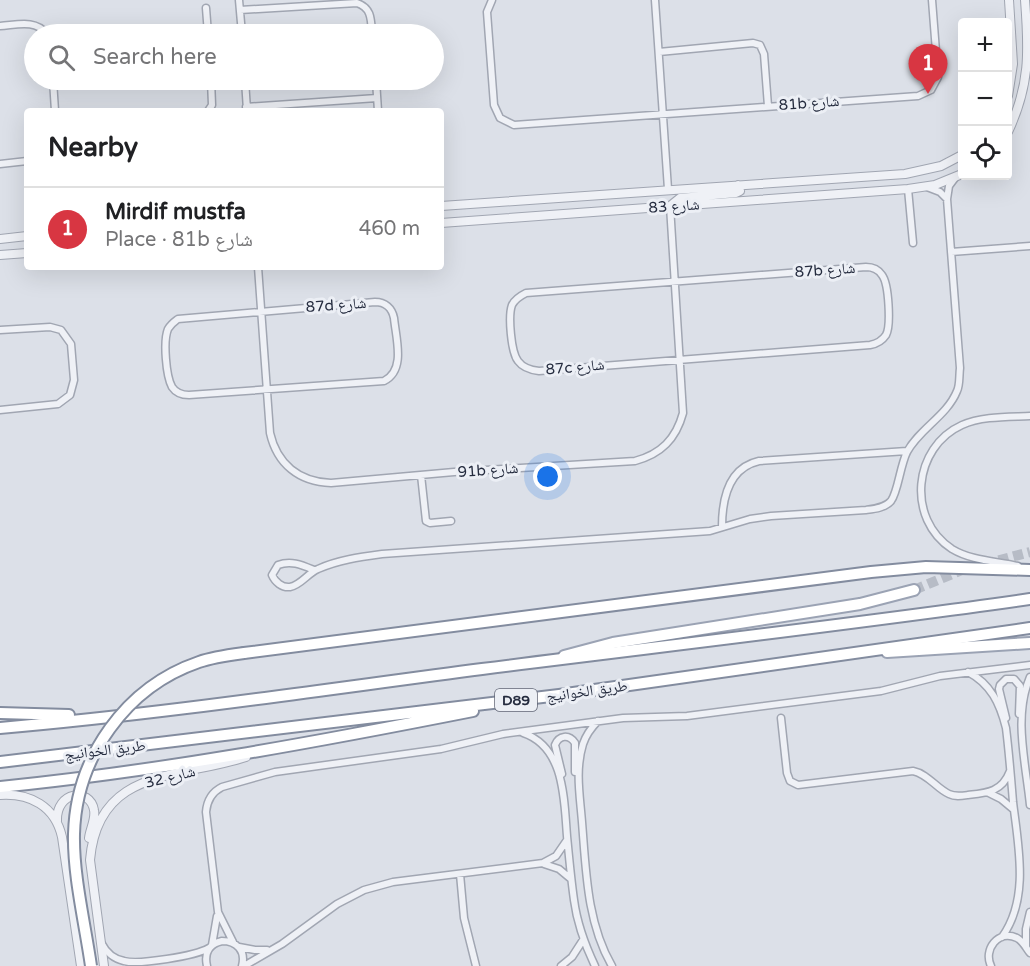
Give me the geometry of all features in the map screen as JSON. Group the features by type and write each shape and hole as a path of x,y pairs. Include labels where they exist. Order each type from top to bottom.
{"main road":[{"path":"91,966 75,857 74,834 80,789 97,748 124,711 140,695 159,682 199,662 244,653 871,572 935,567 1030,569"},
{"path":"556,660 613,643 860,604 914,590"},
{"name":"D89","path":"0,728 108,717 1030,599"},
{"name":"طريق الخوانيج","path":"0,762 559,695 1030,628"},
{"path":"862,653 1030,643"},
{"path":"0,787 96,777 256,753 559,695"},
{"path":"0,713 108,717"}],"street":[{"path":"239,0 241,24"},
{"name":"81b شارع","path":"492,0 487,12 494,105 496,112 507,123 521,124 918,96 931,90 938,77 932,0"},
{"path":"655,0 668,189"},
{"path":"1009,0 1012,72"},
{"path":"1011,126 1021,106 1028,76 1025,0"},
{"path":"240,10 357,3 367,8 371,24"},
{"path":"206,8 207,24"},
{"path":"0,26 24,24"},
{"path":"659,52 757,43 764,50 768,106"},
{"path":"54,90 55,108"},
{"path":"210,108 211,90"},
{"path":"245,90 246,108"},
{"path":"377,90 378,108"},
{"path":"258,108 377,98"},
{"name":"شارع 83","path":"444,206 905,174 935,168 958,157"},
{"path":"0,164 24,161"},
{"name":"شارع 83","path":"444,223 908,189 925,187 958,176"},
{"path":"314,570 292,562 285,562 278,565 272,575 279,584 290,587 314,570 354,558 382,554 710,531 750,519 866,510 890,503 895,494 907,451 915,439 940,415 957,391 960,368 947,199 949,186 958,177"},
{"path":"670,206 680,198 736,193 740,191 738,185"},
{"path":"925,187 934,189 947,199"},
{"path":"908,189 913,243"},
{"name":"91b شارع","path":"258,270 273,443 283,462 299,476 320,483 331,483 635,461 663,448 676,433 683,413 670,206"},
{"path":"0,238 24,236"},
{"path":"951,252 1030,246"},
{"path":"0,255 24,253"},
{"name":"87b شارع","path":"675,281 872,267 885,279 889,322 889,328 882,340 870,345 681,359"},
{"name":"87c شارع","path":"675,281 526,293 517,298 511,307 511,332 515,358 531,370 681,359"},
{"name":"87d شارع","path":"261,311 383,303 394,315 398,362 396,372 384,381 267,390"},
{"path":"261,311 178,319 173,322 167,332 166,356 171,385 184,395 267,390"},
{"path":"0,330 51,327 62,330 71,344 74,380 70,395 58,404 0,410"},
{"path":"1030,416 978,420 962,425 948,434 936,445 927,459 921,475 920,492 922,508 929,524 938,537 951,548 966,556 1030,569"},
{"path":"722,527 722,510 730,482 740,470 750,463 907,451"},
{"path":"421,475 426,521 430,523 451,521"},
{"path":"207,966 206,957 218,912 206,818 209,799 217,790 265,774 452,747 493,736 598,721 687,716 881,691 940,676 1030,665"},
{"path":"968,672 979,678 992,692 1001,709 1006,728"},
{"path":"1022,726 1023,701 1030,677"},
{"path":"990,965 988,957 990,947 1002,937 1012,919 1019,879 1019,852 1005,707 999,689 1002,681 1010,678 1020,686 1018,704 1030,805"},
{"path":"781,718 787,773 794,784 803,785 913,771 924,774 952,796 989,793 1001,786 1010,771"},
{"path":"578,788 583,744 588,733 598,721"},
{"path":"520,732 532,736 547,748 563,789"},
{"path":"595,966 583,940 572,880 561,772 555,745 560,738 565,737 569,737 575,743 575,765 592,913 602,945 612,966"},
{"name":"شارع 32","path":"104,966 90,860 91,845 102,817 122,795 148,780 217,766 256,753"},
{"path":"989,793 1001,799 1014,811"},
{"path":"0,795 19,795 37,801 45,807 57,823 62,837 81,966"},
{"path":"57,823 58,808 64,799 75,795 90,801 95,812 89,838 90,860"},
{"path":"218,912 243,955 243,966 282,944 337,904 364,890 393,882 543,863 556,856 567,840"},
{"path":"543,863 559,869 572,880"},
{"path":"460,874 464,918 476,966"},
{"path":"1028,950 1026,929 1030,912"},
{"path":"1002,937 1014,937 1028,950"},
{"path":"100,941 109,954 131,962 194,955 222,940 255,950 271,950"},
{"path":"561,966 572,957 583,940"}],"tunnel":[{"path":"914,590 962,570 1030,552"}],"place":[{"name":"Mirdif mustfa","path":"928,94"}]}
